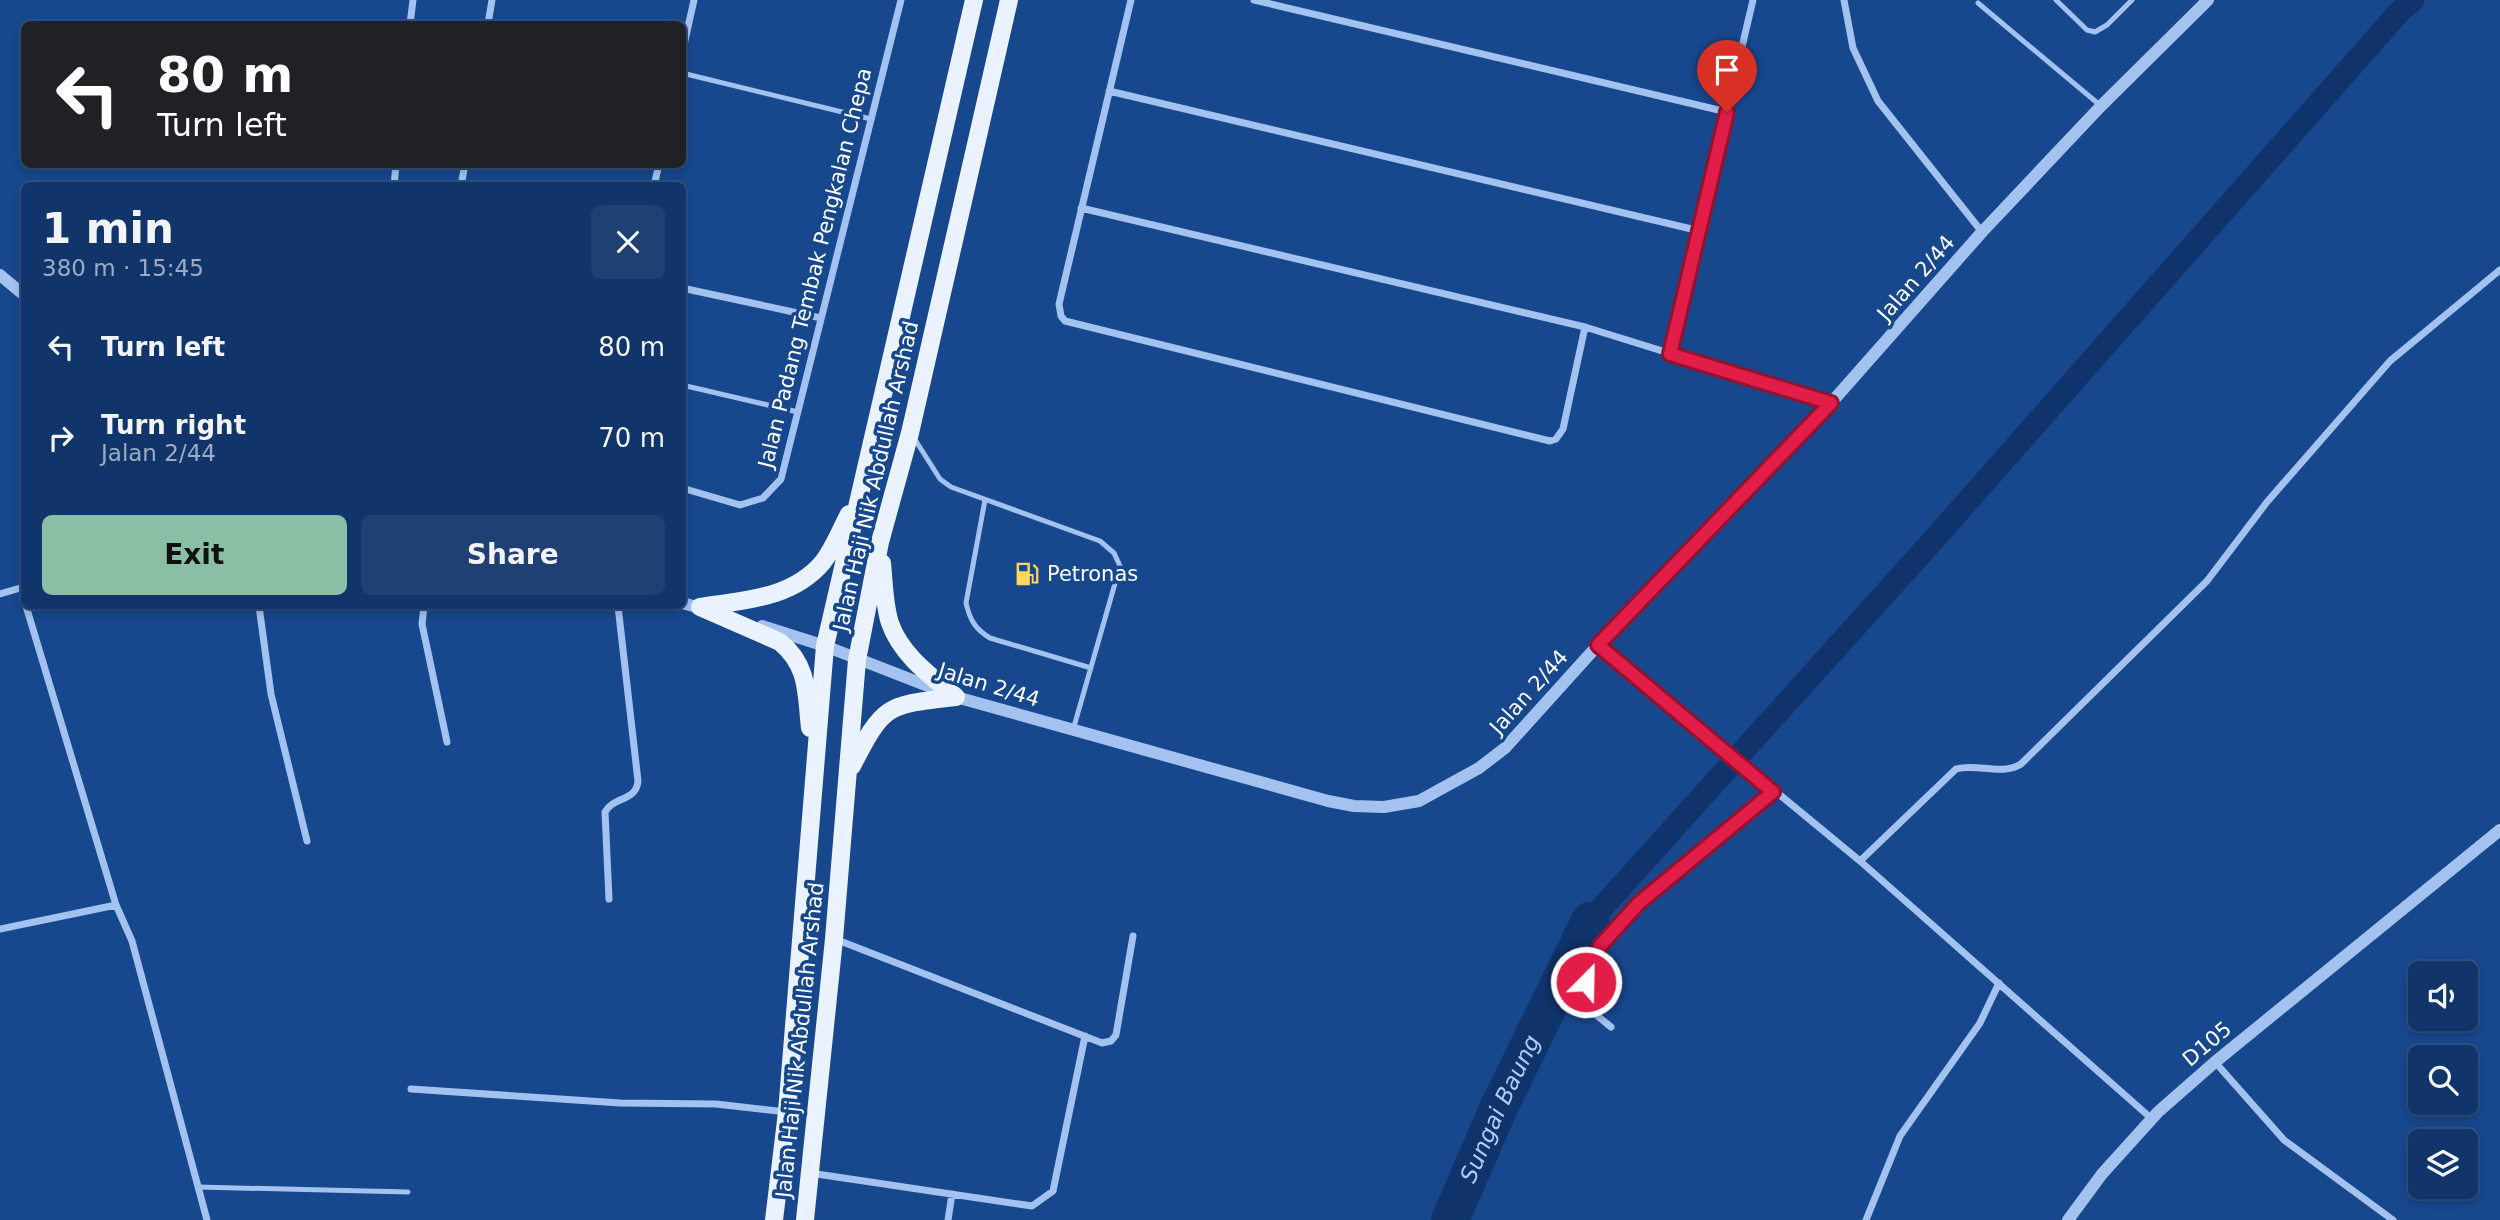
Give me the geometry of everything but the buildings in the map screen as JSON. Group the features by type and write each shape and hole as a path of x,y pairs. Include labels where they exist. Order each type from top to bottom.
{"main road":[{"name":"Jalan Haji Nik Abdullah Arshad","path":"774,1220 787,1112 825,646 974,0"},
{"name":"Jalan Haji Nik Abdullah Arshad","path":"805,1220 834,939 858,660 880,542 910,433 1009,0"},
{"path":"691,605 772,596 808,577 824,560 860,492"},
{"path":"880,542 889,621 896,637 915,662 956,697"},
{"path":"691,605 780,642 799,663 805,678 814,773"},
{"path":"848,772 872,728 893,708 909,703 956,697"}],"street":[{"path":"410,21 412,0"},
{"path":"488,21 492,0"},
{"path":"686,36 694,0"},
{"name":"Jalan Padang Tembak Pengkalan Chepa","path":"686,489 740,505 763,498 781,479 901,0"},
{"path":"1131,0 1059,304 1065,321 1544,441 1556,439 1563,429 1585,327"},
{"path":"1254,0 1727,112"},
{"path":"1670,354 1753,0"},
{"path":"1844,0 1853,48 1878,101 1982,232"},
{"name":"Jalan 2/44","path":"691,605 825,646 956,697 1328,801 1354,806 1384,807 1419,800 1479,768 1505,748 1598,645 1831,403 1982,232 2101,106 2207,0"},
{"path":"1109,90 1700,231"},
{"path":"1081,208 1585,327 1831,403"},
{"path":"1860,861 1956,769 2009,769 2021,764 2207,581 2267,502 2390,361 2500,270"},
{"path":"0,275 21,292"},
{"path":"686,289 821,318"},
{"path":"0,594 21,588"},
{"path":"27,609 116,905 132,941 207,1220"},
{"path":"259,609 271,694 307,841"},
{"path":"424,609 422,624 447,742"},
{"path":"609,899 605,812 611,803 631,796 638,781 618,609"},
{"path":"1598,645 1773,792 1860,861 2152,1119"},
{"path":"1611,1027 1578,1000 1600,946 1639,903 1773,792"},
{"name":"D105","path":"2068,1220 2102,1174 2152,1119 2216,1062 2500,830"},
{"path":"0,929 116,905"},
{"path":"834,939 1102,1043 1111,1041 1116,1035 1133,936"},
{"path":"1866,1220 1900,1136 1980,1023 1999,983"},
{"path":"810,1173 1032,1206 1053,1191 1085,1036"},
{"path":"2216,1062 2284,1140 2393,1220"},
{"path":"411,1089 620,1103 716,1104 787,1112"},
{"path":"948,1220 952,1194"}],"lane":[{"path":"2056,0 2087,30 2095,32 2107,25 2132,0"},
{"path":"1978,3 2101,106"},
{"path":"686,74 871,119"},
{"path":"686,386 798,412"},
{"path":"910,433 940,479 951,487 1100,541 1114,554 1120,566 1073,730"},
{"path":"985,500 966,603 970,620 979,632 990,638 1091,668"},
{"path":"198,1187 408,1192"}],"waterway":[{"path":"1590,921 1936,537 2401,10 2413,0"},
{"name":"Sungai Baung","path":"1450,1220 1499,1107 1590,921"}],"place":[{"name":"Petronas","path":"1027,574"}],"route":[{"path":"1586,982 1600,946 1639,903 1773,792 1598,645 1831,403 1670,354 1727,112"}]}
